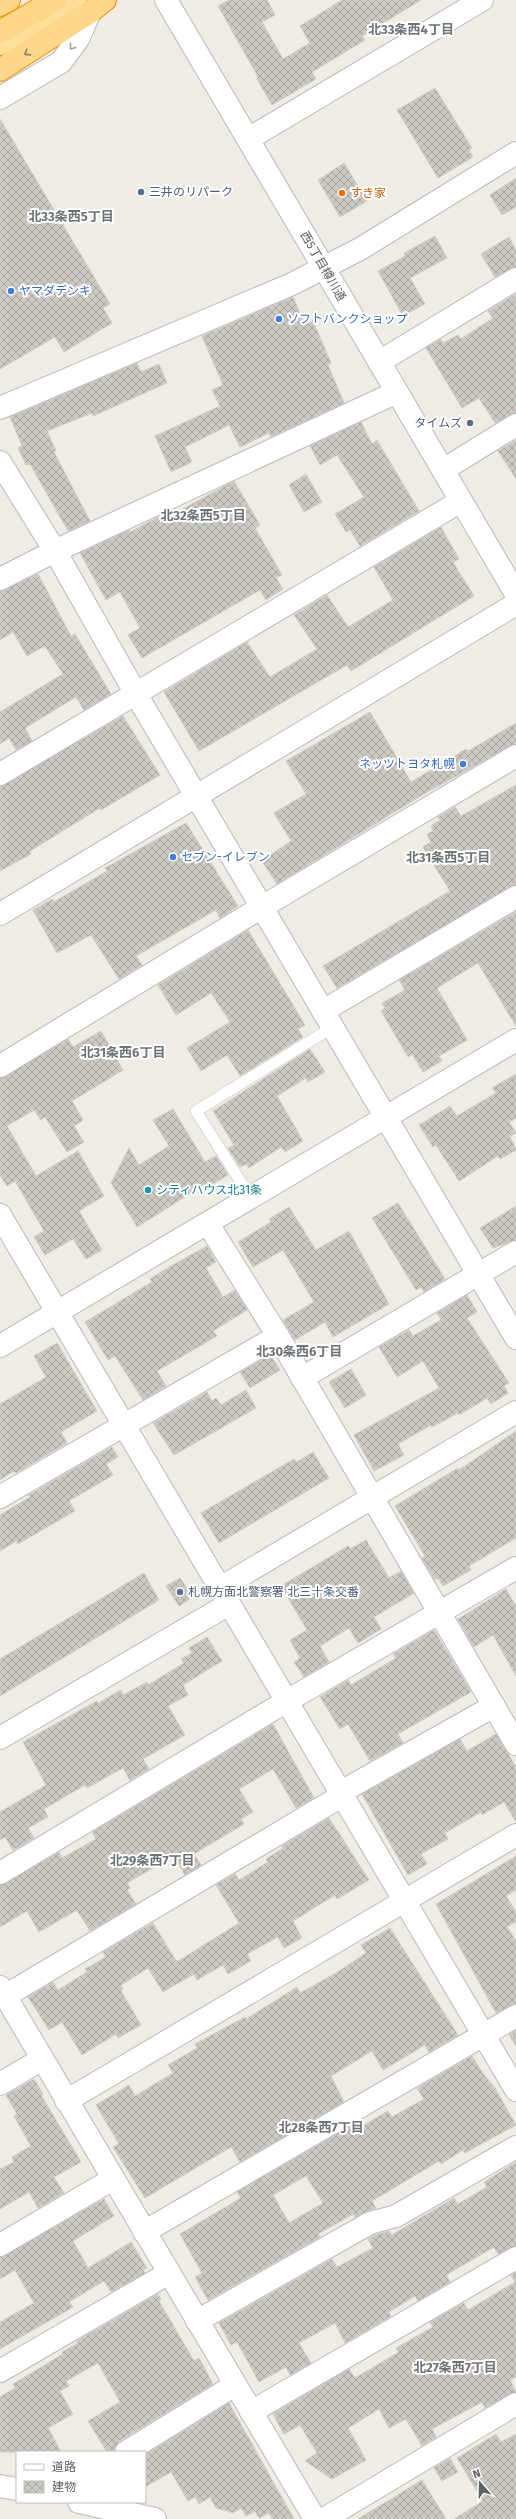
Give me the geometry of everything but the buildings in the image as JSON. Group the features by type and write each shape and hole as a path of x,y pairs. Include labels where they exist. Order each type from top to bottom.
{"highway":[{"path":"0,5 9,0"},
{"path":"0,32 55,0"},
{"path":"0,44 90,4"},
{"path":"0,70 90,4"}],"street":[{"name":"西5丁目樽川通","path":"166,0 516,594"},
{"path":"248,140 482,0"},
{"path":"0,98 61,62 78,39 90,4"},
{"path":"0,408 292,284 360,248 516,153"},
{"path":"379,362 516,279"},
{"path":"0,579 55,551 397,392"},
{"path":"443,470 516,425"},
{"path":"0,462 55,551 136,694 516,1338"},
{"path":"0,774 461,501"},
{"path":"0,914 516,604"},
{"path":"0,1066 262,907 516,756"},
{"path":"328,1019 516,897"},
{"path":"0,1346 387,1118 516,1040"},
{"path":"0,1215 516,2090"},
{"path":"208,1224 278,1336 371,1498 516,1744"},
{"path":"302,1378 516,1252"},
{"path":"0,1496 278,1336"},
{"path":"0,1738 225,1596 371,1498 516,1412"},
{"path":"0,1873 287,1701 516,1568"},
{"path":"315,2519 66,2101 3,1992 494,1706"},
{"path":"66,2101 516,1835"},
{"path":"144,2232 516,2016"},
{"path":"0,2084 42,2059"},
{"path":"197,2321 370,2223 396,2216 516,2147"},
{"path":"0,2245 113,2179"},
{"path":"252,2412 516,2258"},
{"path":"0,2371 169,2273"},
{"path":"128,2451 235,2385"},
{"path":"324,2519 516,2404"},
{"path":"0,2486 16,2489"},
{"path":"83,2503 155,2519"}],"lane":[{"path":"251,1198 196,1110 328,1019"}],"place":[{"name":"三井のリパーク","path":"141,192"},
{"name":"すき家","path":"342,193"},
{"name":"ヤマダデンキ","path":"11,291"},
{"name":"ソフトバンクショップ","path":"279,319"},
{"name":"タイムズ","path":"470,423"},
{"name":"ネッツトヨタ札幌","path":"463,764"},
{"name":"セブン-イレブン","path":"173,857"},
{"name":"シティハウス北31条","path":"148,1190"},
{"name":"札幌方面北警察署 北三十条交番","path":"180,1592"}],"district":[{"name":"北33条西4丁目","path":"411,29"},
{"name":"北33条西5丁目","path":"71,216"},
{"name":"北32条西5丁目","path":"203,515"},
{"name":"北31条西5丁目","path":"448,857"},
{"name":"北31条西6丁目","path":"123,1052"},
{"name":"北30条西6丁目","path":"299,1351"},
{"name":"北29条西7丁目","path":"152,1860"},
{"name":"北28条西7丁目","path":"321,2127"},
{"name":"北27条西7丁目","path":"455,2367"}]}
